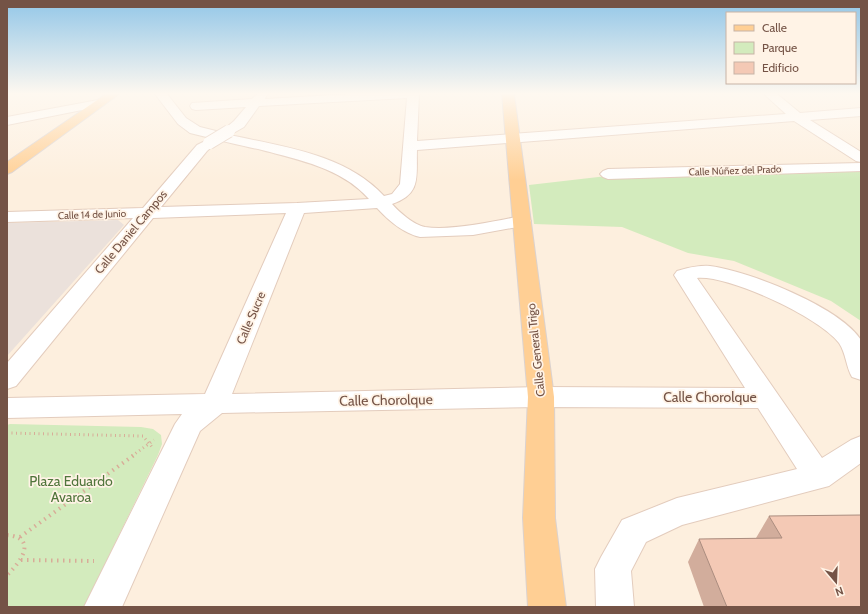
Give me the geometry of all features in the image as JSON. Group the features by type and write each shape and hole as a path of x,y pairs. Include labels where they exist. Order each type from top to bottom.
{"main road":[{"path":"7,169 72,123"},
{"name":"Calle General Trigo","path":"511,123 541,397 539,518 547,607"}],"street":[{"path":"184,123 195,130 310,158 345,172 368,188 395,218 420,232 473,230 522,221"},
{"name":"Calle Daniel Campos","path":"7,380 202,148 241,123"},
{"path":"297,208 380,203 398,197 405,190 408,184 411,123"},
{"path":"410,146 720,123"},
{"path":"806,123 861,158"},
{"name":"Calle Núñez del Prado","path":"608,174 861,167"},
{"name":"Calle 14 de Junio","path":"7,217 297,208"},
{"name":"Calle Sucre","path":"103,607 189,424 214,404 297,208"},
{"path":"818,477 764,398 684,275 700,271 748,282 770,291 814,313 838,328 850,340 861,371"},
{"name":"Calle Chorolque","path":"7,408 541,397 764,398"},
{"path":"615,607 613,568 634,532 677,512 818,477 861,448"}],"path":[{"path":"7,433 143,436 153,448 149,455"},
{"path":"20,537 155,439"},
{"path":"7,535 20,537 24,543 24,551 21,560 7,575"},
{"path":"91,568 98,554"},
{"path":"21,560 94,561"}],"shaded area":[{"path":"118,220 124,225 7,356 7,223"}],"green space":[{"path":"861,169 861,321 831,301 734,261 688,253 622,227 534,224 529,185 607,176"},
{"name":"Plaza Eduardo Avaroa","path":"7,425 141,427 153,429 161,435 162,444 158,455 84,607 7,607"}],"building":[{"path":"861,515 861,607 727,607 699,539 782,538 769,516"}]}
